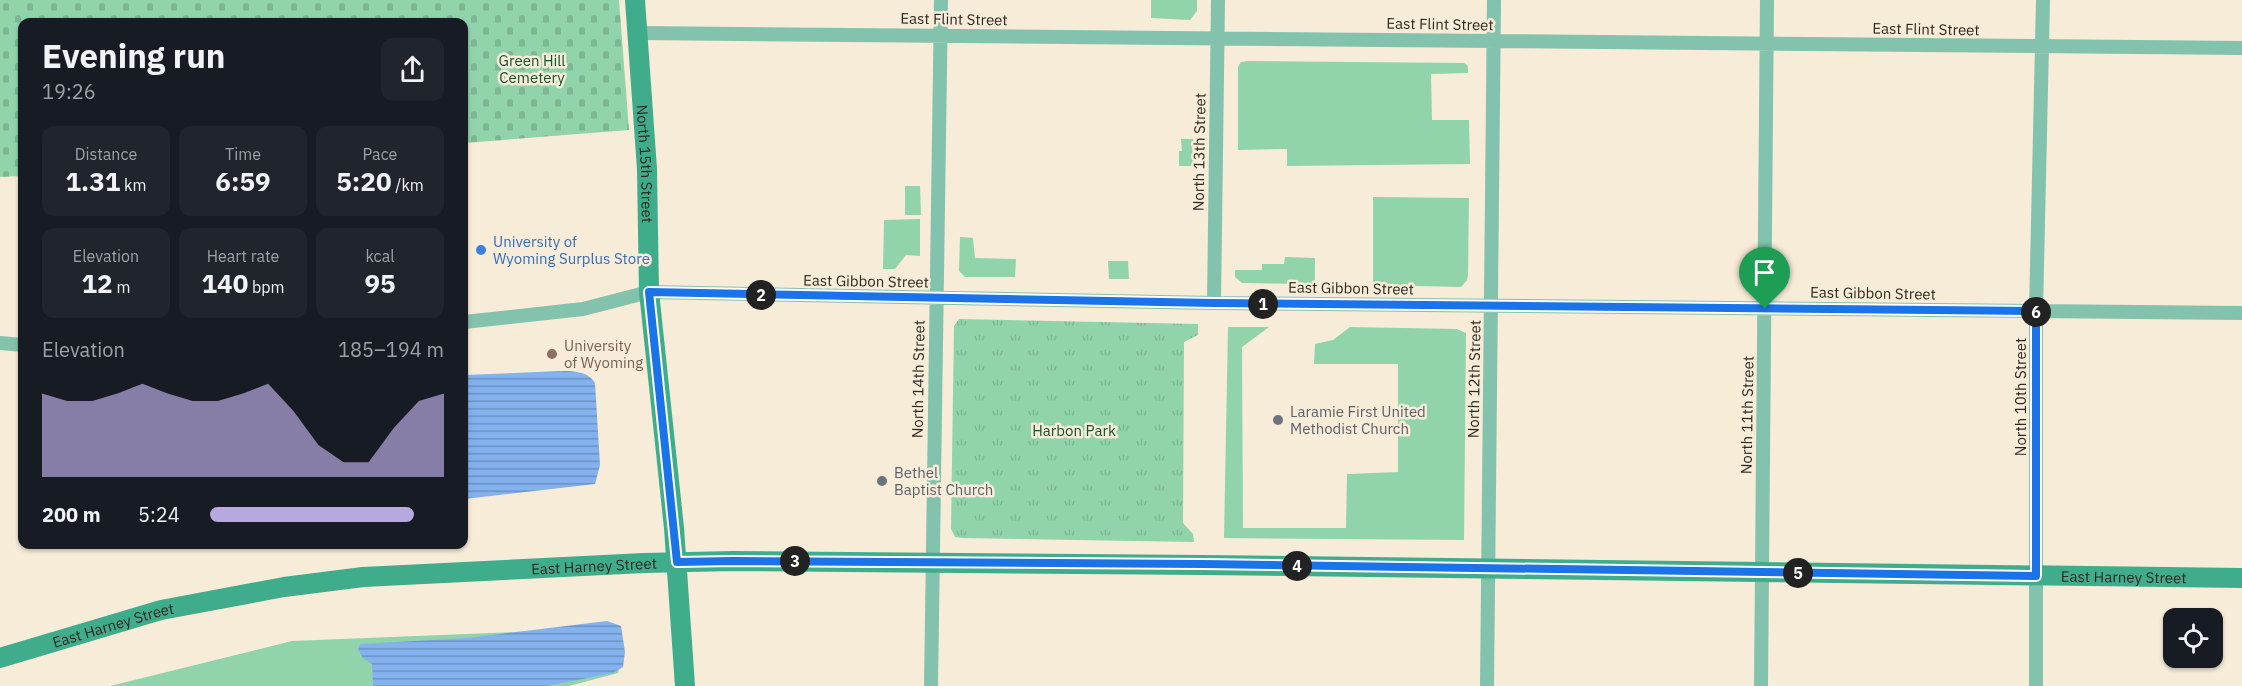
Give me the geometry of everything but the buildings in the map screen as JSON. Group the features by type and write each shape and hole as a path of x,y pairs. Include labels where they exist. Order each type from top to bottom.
{"main road":[{"name":"North 15th Street","path":"635,0 647,169 649,292 677,562 685,686"},
{"name":"East Harney Street","path":"0,658 161,610 284,587 363,577 677,562 933,562 2242,578"}],"street":[{"name":"North 14th Street","path":"931,686 941,0"},
{"name":"North 13th Street","path":"1214,303 1218,0"},
{"name":"North 12th Street","path":"1487,686 1494,0"},
{"name":"North 11th Street","path":"1761,686 1767,0"},
{"name":"North 10th Street","path":"2036,686 2036,311 2043,0"},
{"name":"East Flint Street","path":"637,33 2242,48"},
{"name":"East Gibbon Street","path":"468,322 584,309 649,292 1214,303 2242,314"},
{"path":"0,343 18,345"}],"green space":[{"name":"Green Hill Cemetery","path":"0,0 619,0 629,130 468,143 468,18 18,18 18,176 0,177"},
{"path":"1151,0 1197,0 1197,11 1190,20 1151,18"},
{"path":"1241,62 1464,63 1468,66 1468,73 1431,74 1432,120 1469,120 1470,164 1287,166 1287,149 1238,150 1238,67"},
{"path":"1181,139 1193,139 1193,166 1179,166 1179,151 1182,151"},
{"path":"905,186 920,186 921,215 905,215"},
{"path":"1373,197 1469,198 1468,275 1461,287 1373,285"},
{"path":"920,219 920,256 906,255 895,269 883,269 884,220"},
{"path":"960,237 973,238 975,258 1016,259 1015,277 965,277 959,271"},
{"path":"1285,257 1315,258 1315,284 1242,283 1235,277 1235,270 1262,270 1262,264 1284,264"},
{"path":"1108,261 1128,261 1129,279 1109,279"},
{"name":"Harbon Park","path":"959,319 1198,324 1198,335 1184,342 1183,523 1193,534 1194,542 955,537 951,529 954,326"},
{"path":"1228,327 1269,327 1242,347 1243,528 1346,528 1347,474 1398,472 1398,364 1314,364 1315,344 1333,340 1350,327 1457,329 1466,333 1464,540 1224,538"},
{"path":"614,628 622,657 618,673 569,686 110,686 292,641"}],"water":[{"path":"562,371 578,372 591,378 595,383 600,465 595,484 468,499 468,375"},
{"path":"607,621 621,626 625,652 623,667 613,673 547,686 373,686 372,664 363,658 358,650 360,644 467,638"}],"place":[{"name":"University of Wyoming Surplus Store","path":"481,250"},
{"name":"University of Wyoming","path":"552,354"},
{"name":"Laramie First United Methodist Church","path":"1278,420"},
{"name":"Bethel Baptist Church","path":"882,481"}],"route":[{"path":"649,292 936,299 1765,309 2036,311 2036,576 1203,564 677,562 649,292"}]}
